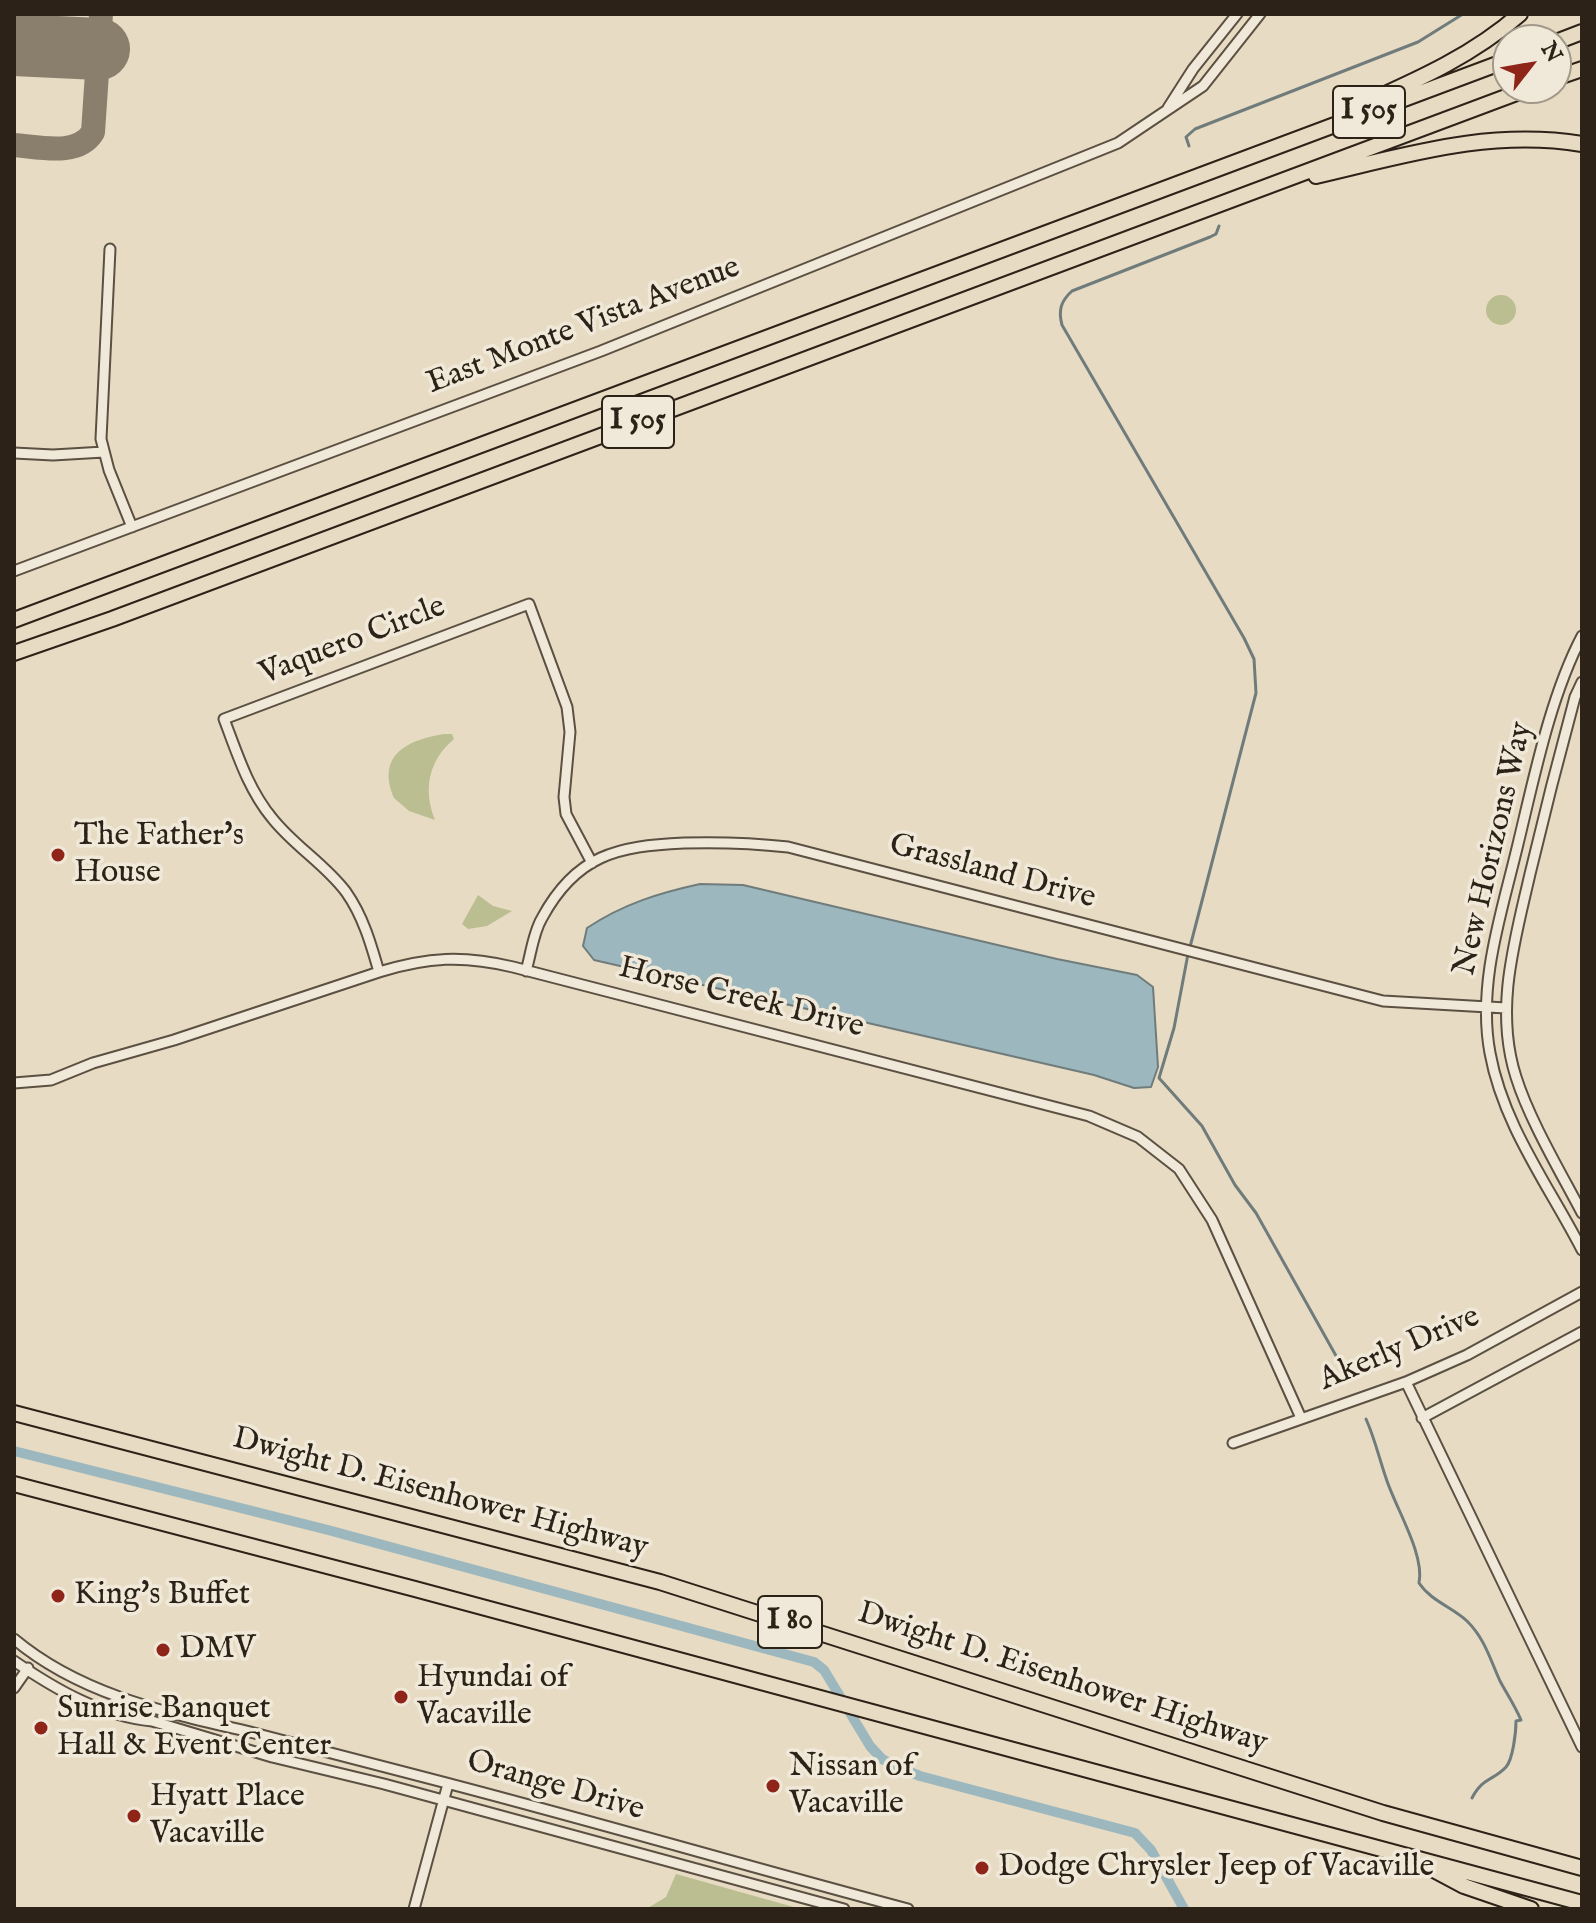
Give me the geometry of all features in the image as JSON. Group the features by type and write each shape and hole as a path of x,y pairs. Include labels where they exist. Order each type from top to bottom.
{"highway":[{"path":"1229,164 1453,62 1484,43 1520,14"},
{"name":"I 505","path":"14,620 1492,66"},
{"name":"I 505","path":"14,653 1492,102"},
{"path":"1261,188 1473,141 1535,139 1582,144"},
{"name":"Dwight D. Eisenhower Highway","path":"14,1413 660,1582 1383,1813 1558,1862 1582,1865"},
{"name":"I 80","path":"14,1484 1582,1903"},
{"path":"1417,1860 1464,1886 1531,1909"}],"street":[{"name":"East Monte Vista Avenue","path":"1164,113 1193,69 1237,14"},
{"name":"East Monte Vista Avenue","path":"14,571 677,320 1118,143 1203,86 1260,14"},
{"path":"110,249 101,439 132,527"},
{"path":"14,453 53,455 104,452"},
{"name":"Vaquero Circle","path":"379,972 366,930 346,893 272,819 243,770 224,719 529,604 567,707 570,732 564,797 566,814 592,863"},
{"name":"New Horizons Way","path":"1582,636 1572,656 1538,760 1489,967 1486,1006 1490,1052 1515,1128 1582,1250"},
{"name":"New Horizons Way","path":"1582,682 1575,697 1545,811 1507,979 1506,1008 1516,1077 1582,1213"},
{"name":"Grassland Drive","path":"526,971 540,920 565,883 592,863 637,845 736,841 788,847 1383,1001 1506,1008"},
{"name":"Horse Creek Drive","path":"14,1083 51,1080 93,1063 174,1040 379,972 413,962 449,957 486,961 1089,1116 1138,1137 1179,1169 1212,1220 1301,1418"},
{"name":"Akerly Drive","path":"1233,1443 1406,1382 1467,1355 1582,1292"},
{"path":"1422,1418 1582,1332"},
{"path":"1406,1382 1582,1747"},
{"name":"Orange Drive","path":"14,1639 68,1676 112,1696 908,1909"},
{"path":"14,1688 35,1656"},
{"name":"Orange Drive","path":"14,1661 75,1698 131,1719 152,1721 272,1757 844,1909"},
{"path":"414,1909 448,1784"}],"green space":[{"path":"1501,295 1507,296 1515,304 1515,316 1507,324 1501,325 1495,324 1487,316 1486,310 1487,304 1495,296"},
{"path":"452,734 454,739 438,757 430,776 429,798 435,820 409,811 394,798 389,771 398,752 418,740"},
{"path":"478,895 493,906 512,911 487,926 468,929 462,924"},
{"path":"676,1874 801,1909 646,1909 666,1897"}],"water":[{"path":"700,884 743,885 1137,975 1153,987 1158,1067 1151,1087 1134,1088 1094,1075 594,960 583,946 587,928 614,912"}],"waterway":[{"path":"1189,146 1186,137 1195,129 1418,42 1463,14"},
{"path":"1190,947 1256,693 1254,659 1062,325 1060,315 1063,302 1072,291 1210,237 1216,234 1219,226"},
{"path":"1188,954 1174,1028 1159,1078 1202,1126 1235,1185 1256,1213 1349,1379"},
{"path":"1366,1419 1390,1490 1414,1545 1420,1571 1419,1583 1429,1595 1461,1616 1473,1628 1521,1720 1516,1721 1514,1745 1506,1767 1480,1786 1472,1798"},
{"path":"14,1451 328,1530 814,1662 824,1670 870,1746 882,1759 920,1776 1135,1833 1151,1850 1184,1909"}],"taxiway":[{"path":"14,145 68,148 86,140 93,132 101,14"}],"runway":[{"path":"14,45 99,49"}],"place":[{"name":"The Father's House","path":"58,855"},
{"name":"King's Buffet","path":"58,1596"},
{"name":"DMV","path":"163,1650"},
{"name":"Hyundai of Vacaville","path":"401,1697"},
{"name":"Sunrise Banquet Hall & Event Center","path":"41,1728"},
{"name":"Nissan of Vacaville","path":"773,1786"},
{"name":"Hyatt Place Vacaville","path":"134,1816"},
{"name":"Dodge Chrysler Jeep of Vacaville","path":"982,1868"}]}
